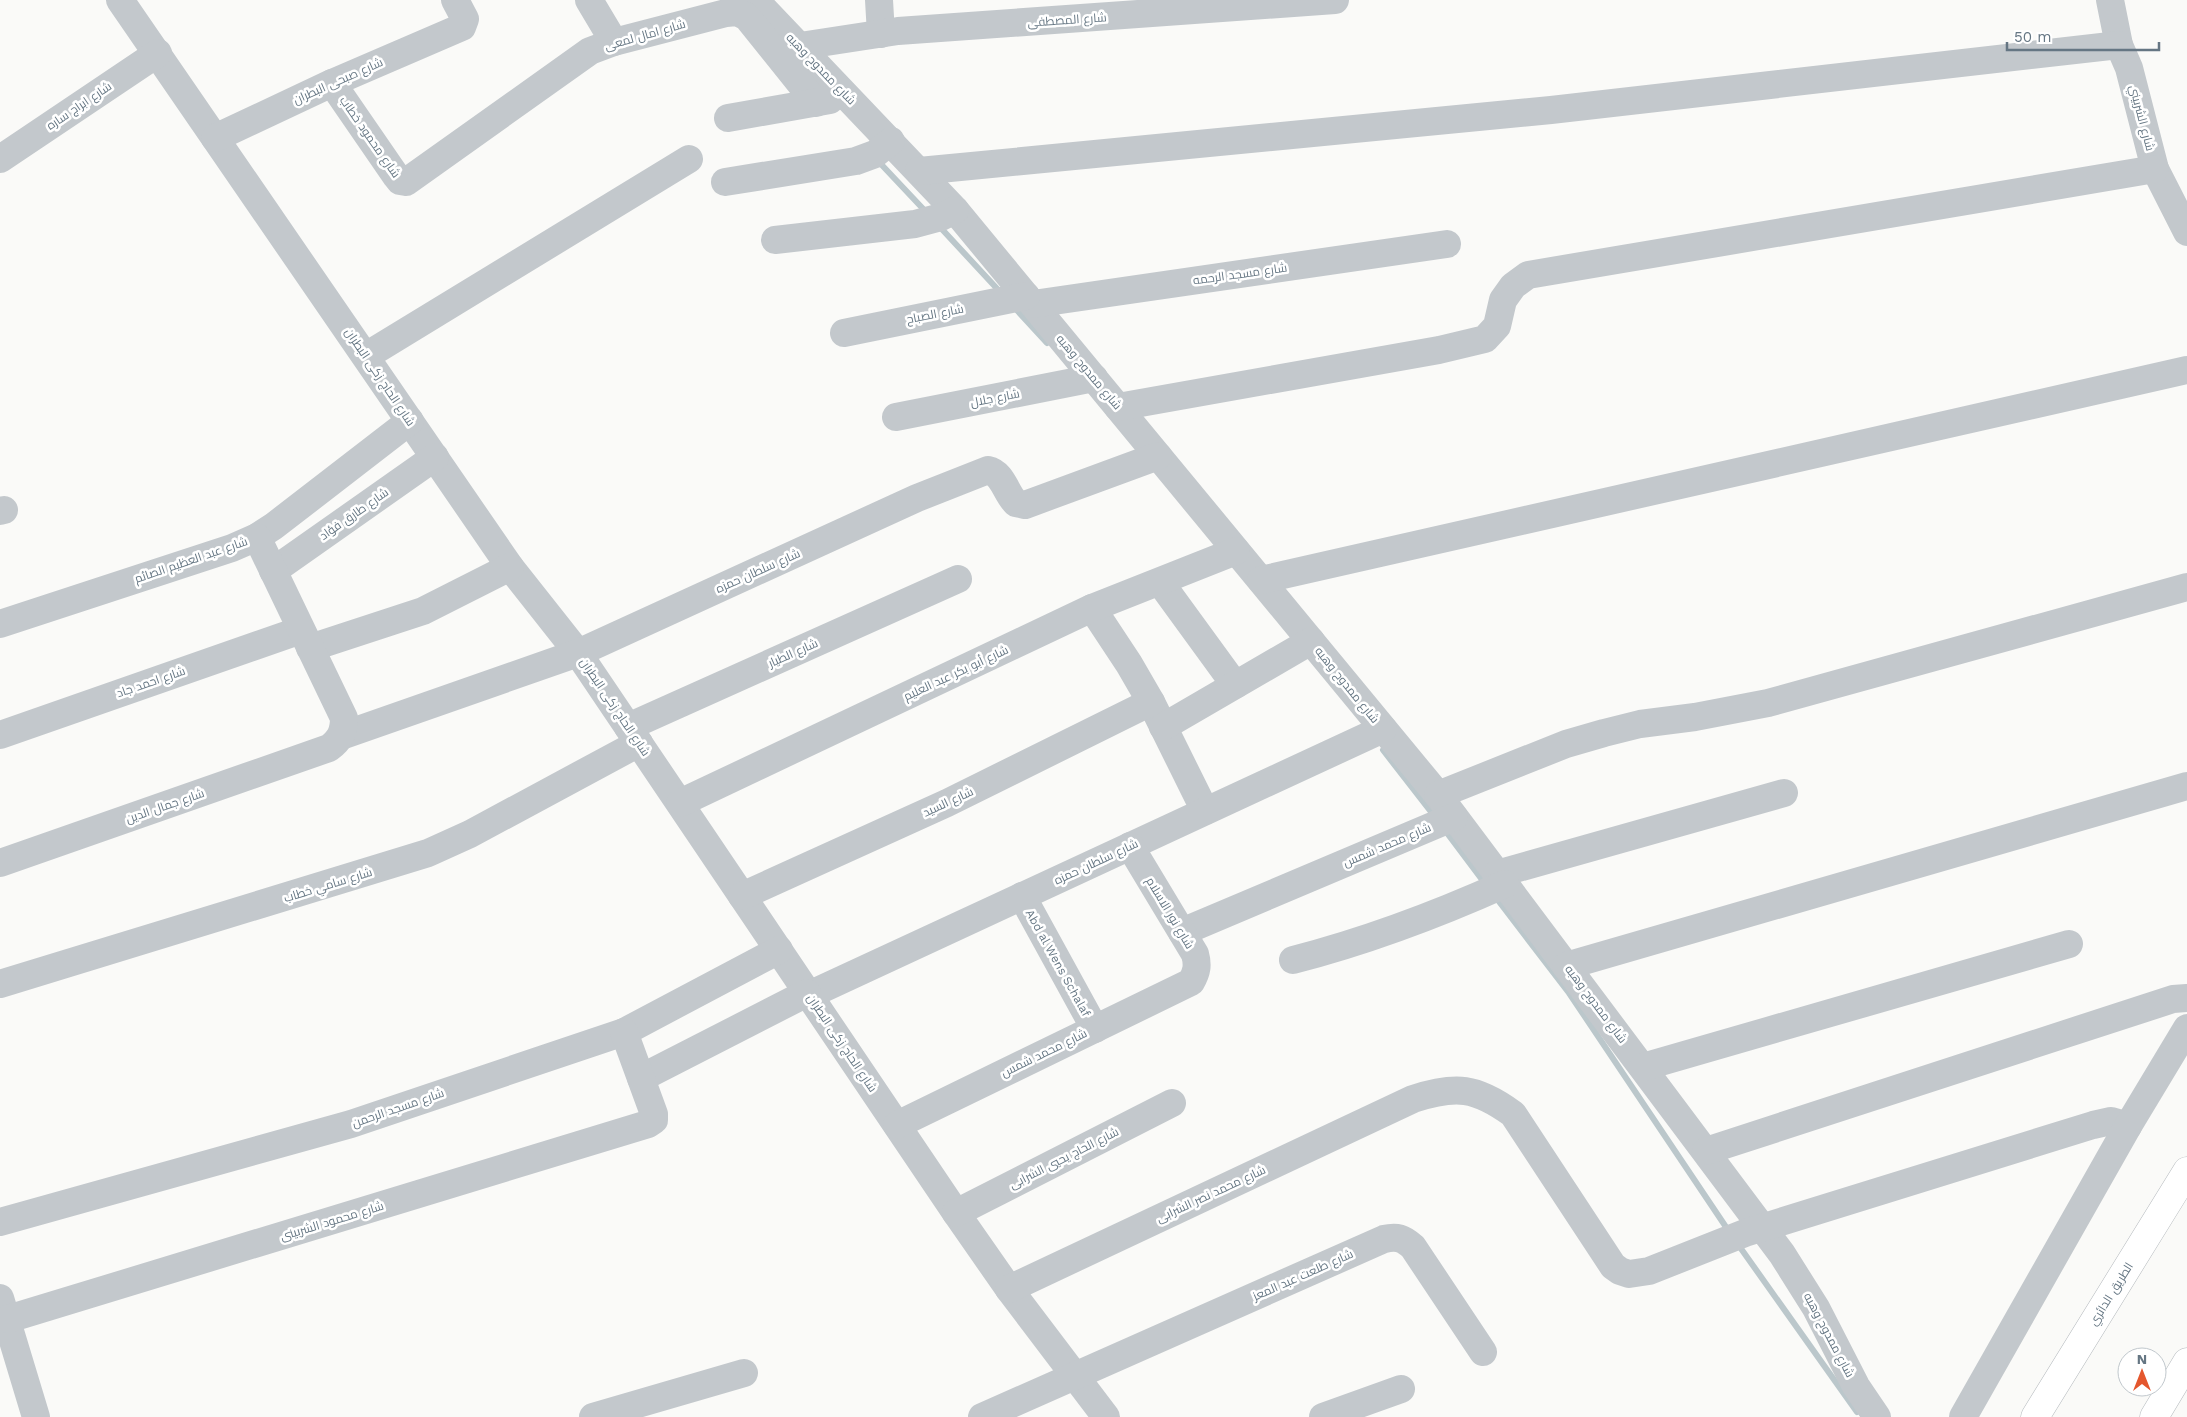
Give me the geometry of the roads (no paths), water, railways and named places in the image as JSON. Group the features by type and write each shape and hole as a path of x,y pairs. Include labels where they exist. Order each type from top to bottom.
{"highway":[{"name":"الطريق الدائري","path":"2035,1417 2187,1171"},
{"path":"2154,1417 2187,1362"}],"street":[{"name":"شارع الحاج زكى البطران","path":"122,0 510,567 578,653 1009,1289 1106,1417"},
{"name":"شارع صبحى البطران","path":"215,138 332,83 462,27 465,18 456,0"},
{"path":"589,0 614,42"},
{"name":"شارع ممدوح وهبه","path":"755,0 919,171 948,214 1025,299 1083,380 1118,407 1158,456 1229,554 1260,580 1304,645 1374,733 1438,795 1443,821 1495,886 1566,966 1706,1151 1743,1235 1804,1287 1832,1336 1856,1386 1877,1417"},
{"path":"879,0 881,34"},
{"name":"شارع المصطفى","path":"800,46 881,34 1335,0"},
{"name":"شارع الشربيني","path":"2110,0 2119,45 2129,68 2155,169 2187,232"},
{"name":"شارع امال لمعى","path":"412,178 590,51 614,42 726,13 737,12 750,21 816,103"},
{"path":"919,171 1551,110 2119,45"},
{"name":"شارع ابراج ساره","path":"0,158 158,53"},
{"name":"شارع محمود خطاب","path":"332,83 396,176 406,182 412,178"},
{"path":"728,118 849,97"},
{"path":"725,182 856,161 875,154 891,141"},
{"path":"366,356 689,159"},
{"path":"1118,407 1439,350 1485,339 1497,326 1503,300 1513,286 1528,275 2155,169"},
{"path":"775,240 915,224 948,214"},
{"name":"شارع مسجد الرحمه","path":"1025,299 1447,244"},
{"name":"شارع الصباح","path":"844,333 989,303 1025,299"},
{"path":"1260,580 2187,370"},
{"name":"شارع جلال","path":"896,417 1083,380"},
{"name":"شارع عبد العظيم الصائم","path":"0,624 232,548 257,537 274,526 410,421"},
{"name":"شارع سلطان حمزه","path":"335,742 578,653 908,502 988,470 994,471 1016,504 1025,505 1158,456"},
{"name":"شارع طارق فؤاد","path":"273,571 435,457"},
{"path":"257,537 344,718 335,742"},
{"name":"شارع أبو بكر عبد العليم","path":"680,803 1092,608 1229,554"},
{"name":"شارع احمد جاد","path":"0,735 306,639 422,612 510,567"},
{"name":"شارع الطيار","path":"633,735 958,579"},
{"path":"1160,582 1235,685"},
{"path":"1438,795 1566,744 1604,733 1640,724 1695,717 1768,703 2187,588"},
{"path":"1092,608 1129,664 1151,702 1205,811"},
{"path":"1163,727 1304,645"},
{"name":"شارع السيد","path":"742,896 947,803 1151,702"},
{"name":"شارع سلطان حمزه","path":"641,1078 808,994 1374,733"},
{"name":"شارع سامي خطاب","path":"0,984 428,853 470,834 633,735"},
{"name":"شارع جمال الدين","path":"0,863 335,742"},
{"path":"1566,966 2187,786"},
{"path":"1294,960 1398,929 1495,886 1784,793"},
{"name":"شارع محمد شمس","path":"1182,932 1443,821"},
{"name":"شارع نور الاسلام","path":"1130,846 1195,954 1197,964 1192,982"},
{"name":"Abd al Wens Schalaf","path":"1022,896 1095,1029"},
{"path":"1643,1067 2069,944"},
{"name":"شارع مسجد الرحمن","path":"0,1222 351,1124 624,1032 779,950"},
{"name":"شارع محمد شمس","path":"897,1125 1192,982"},
{"path":"1706,1151 2173,999 2187,998"},
{"path":"1962,1417 2128,1126 2187,1028"},
{"path":"624,1032 641,1078"},
{"name":"شارع محمود الشربينى","path":"4,1309 648,1124 654,1120 654,1114 641,1078"},
{"name":"شارع محمد نصر الشرابى","path":"1009,1289 1413,1100 1439,1091 1466,1090 1492,1098 1513,1114 1613,1266 1620,1271 1629,1274 1649,1271 1743,1235"},
{"name":"شارع الحاج يحيي الشرابى","path":"956,1212 1172,1103"},
{"path":"1743,1235 2102,1122 2111,1121 2128,1126"},
{"name":"شارع طلعت عبد المعز","path":"1076,1376 1384,1238 1394,1236 1405,1239 1413,1247 1483,1352"},
{"path":"4,1309 8,1354 36,1417"},
{"path":"593,1417 744,1374"},
{"path":"982,1417 1076,1376"},
{"path":"1323,1417 1401,1389"}],"waterway":[{"path":"879,162 927,213"},
{"path":"939,226 1002,294"},
{"path":"1013,306 1047,343"},
{"path":"1383,750 1435,817"},
{"path":"1444,829 1486,885"},
{"path":"1494,895 1569,993 1730,1233"},
{"path":"1737,1243 1857,1412"}]}
